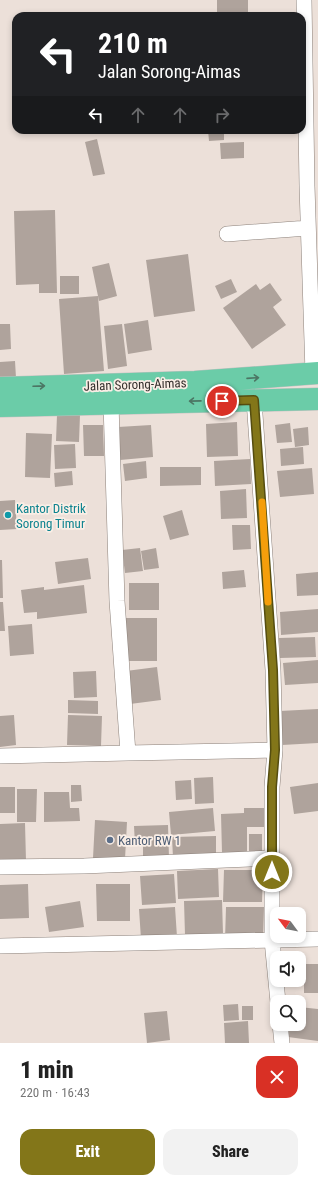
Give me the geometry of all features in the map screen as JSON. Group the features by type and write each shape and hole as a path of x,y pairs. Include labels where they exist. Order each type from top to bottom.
{"highway":[{"name":"Jalan Sorong-Aimas","path":"0,388 195,382 315,373"},
{"name":"Jalan Sorong-Aimas","path":"0,406 318,399"}],"street":[{"path":"304,0 304,12"},
{"path":"306,114 308,228 315,373"},
{"path":"227,234 308,228"},
{"path":"254,400 270,618 275,750 272,787 272,907"},
{"path":"111,403 117,601 128,753"},
{"path":"0,756 275,750"},
{"path":"0,867 84,866 272,858"},
{"path":"306,939 318,939"},
{"path":"0,946 270,940"},
{"path":"272,943 277,995"},
{"path":"281,1031 282,1043"}],"building":[{"path":"217,0 248,0 248,12 217,12"},
{"path":"208,134 224,134 224,140 209,141"},
{"path":"97,139 105,174 93,176 85,142"},
{"path":"244,142 244,158 221,159 220,143"},
{"path":"55,210 57,293 39,293 39,284 16,285 14,211"},
{"path":"188,254 195,311 154,317 146,260"},
{"path":"109,263 117,296 99,301 92,267"},
{"path":"60,276 79,276 79,294 60,294"},
{"path":"231,279 237,292 221,299 215,286"},
{"path":"270,283 282,300 273,307 286,325 252,349 223,308 256,284 260,290"},
{"path":"98,296 104,371 64,374 59,299"},
{"path":"148,320 152,350 128,354 124,324"},
{"path":"0,324 10,324 11,349 0,350"},
{"path":"122,324 127,366 108,369 104,326"},
{"path":"15,361 16,378 0,379 0,362"},
{"path":"57,415 80,415 79,442 56,441"},
{"path":"237,422 238,456 207,457 206,424"},
{"path":"290,423 292,442 277,443 275,425"},
{"path":"83,425 103,425 104,456 84,456"},
{"path":"151,425 153,457 120,460 118,427"},
{"path":"308,427 309,445 295,447 293,429"},
{"path":"26,433 52,434 50,478 25,477"},
{"path":"75,444 76,468 55,469 54,445"},
{"path":"303,447 304,464 281,466 280,449"},
{"path":"250,459 251,484 215,486 214,461"},
{"path":"146,461 147,478 125,481 123,464"},
{"path":"160,467 201,467 201,485 160,486"},
{"path":"312,468 314,494 280,497 277,471"},
{"path":"72,471 73,485 55,487 54,473"},
{"path":"246,489 247,518 221,519 220,491"},
{"name":"Kantor Distrik Sorong Timur","path":"15,500 17,529 0,530 0,501"},
{"path":"182,510 189,535 170,540 163,516"},
{"path":"232,525 250,525 251,549 233,550"},
{"path":"140,548 143,571 125,573 122,550"},
{"path":"156,548 159,568 144,570 141,551"},
{"path":"88,558 91,579 58,584 55,562"},
{"path":"0,560 2,560 3,598 0,598"},
{"path":"244,570 246,587 223,589 222,572"},
{"path":"318,572 318,595 297,596 296,574"},
{"path":"129,583 159,583 159,610 129,610"},
{"path":"84,585 87,613 37,619 37,612 24,613 21,590 44,587 44,590"},
{"path":"0,602 3,602 5,631 0,631"},
{"path":"318,609 318,632 281,635 280,612"},
{"path":"122,618 157,618 157,661 122,661"},
{"path":"32,624 34,654 10,656 8,626"},
{"path":"315,637 316,657 280,658 279,638"},
{"path":"318,660 318,683 285,685 283,663"},
{"path":"157,667 161,700 130,704 126,671"},
{"path":"96,671 97,697 74,698 73,672"},
{"path":"68,700 98,701 98,714 68,713"},
{"path":"318,709 318,743 282,745 280,711"},
{"path":"14,715 16,745 0,747 0,716"},
{"path":"68,715 102,716 101,746 67,745"},
{"path":"213,777 214,803 195,804 194,778"},
{"path":"191,780 192,799 176,800 175,781"},
{"path":"318,783 318,811 294,814 290,787"},
{"path":"71,785 81,785 82,801 71,802"},
{"path":"0,787 15,787 15,813 0,813"},
{"path":"17,789 37,789 36,822 17,822"},
{"path":"44,792 69,792 70,808 79,808 80,821 44,822"},
{"path":"213,808 215,831 171,835 169,812"},
{"path":"244,808 264,808 264,827 247,827 247,853 222,853 221,814 244,813"},
{"name":"Kantor RW 1","path":"95,820 127,822 125,859 93,858"},
{"path":"25,823 26,861 0,861 0,824"},
{"path":"168,825 169,858 143,859 143,844 135,845 134,826"},
{"path":"249,834 262,834 262,856 249,856"},
{"path":"216,836 216,857 173,858 172,837"},
{"path":"218,869 219,897 178,899 177,871"},
{"path":"224,870 263,870 262,902 223,902"},
{"path":"174,874 176,903 142,905 140,876"},
{"path":"28,884 29,918 0,919 0,885"},
{"path":"96,884 130,884 130,921 97,921"},
{"path":"222,900 223,934 185,935 184,901"},
{"path":"80,901 84,927 49,932 45,907"},
{"path":"175,907 177,937 141,939 139,909"},
{"path":"226,907 264,907 263,941 225,940"},
{"path":"306,964 318,964 318,993 304,993 304,987 306,987"},
{"path":"238,1004 239,1020 224,1021 223,1005"},
{"path":"242,1006 253,1006 253,1020 242,1020"},
{"path":"306,1008 318,1009 318,1041 288,1037 289,1031 306,1031"},
{"path":"167,1011 170,1040 147,1043 144,1013"},
{"path":"248,1021 249,1043 225,1043 224,1023"}],"slow traffic":[{"path":"262,502 268,602"}],"place":[{"name":"Kantor Distrik Sorong Timur","path":"8,515"},
{"name":"Kantor RW 1","path":"110,840"}],"route":[{"path":"222,401 254,400 273,670 275,750 272,787 272,872"}]}
